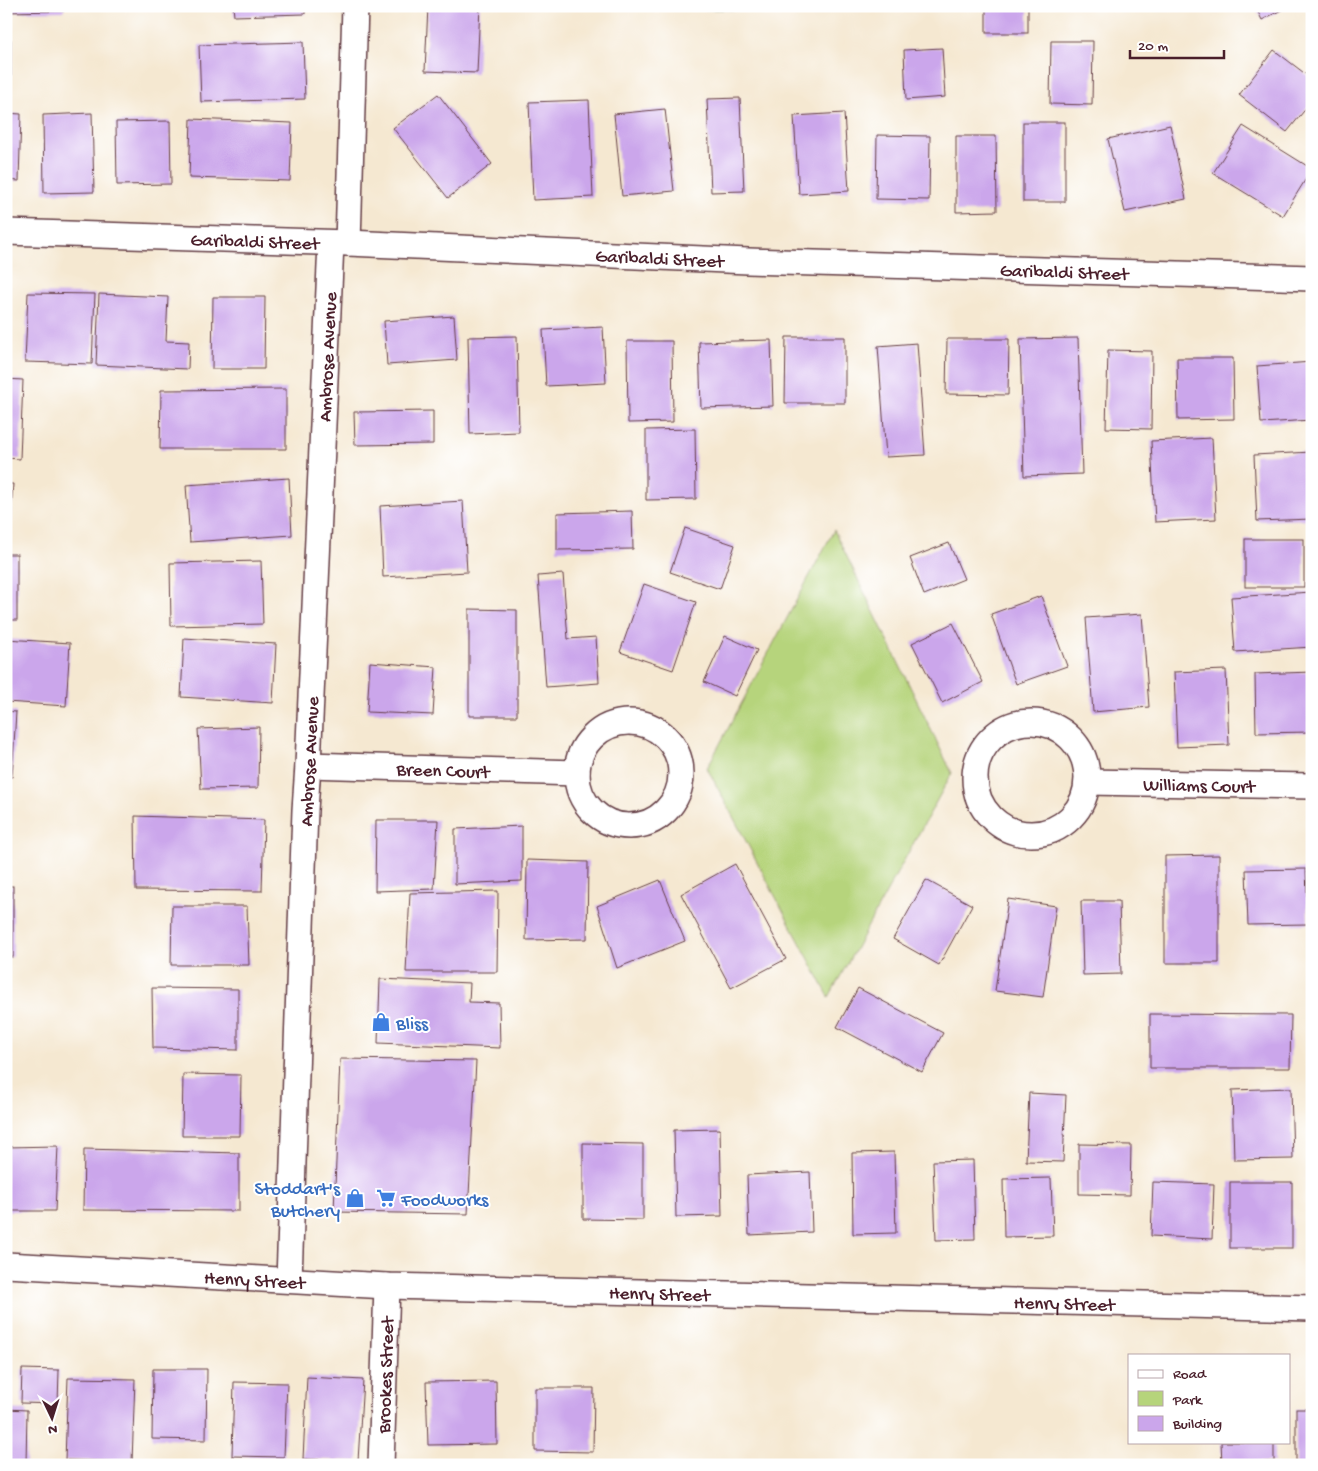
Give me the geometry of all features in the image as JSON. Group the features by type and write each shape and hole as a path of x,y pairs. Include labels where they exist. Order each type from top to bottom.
{"street":[{"name":"Ambrose Avenue","path":"289,1280 304,820 355,6"},
{"name":"Garibaldi Street","path":"6,232 340,243 758,261 1312,278"},
{"path":"621,722 645,724 661,733 674,746 681,763 682,776 678,793 669,809 654,820 633,827 614,824 598,817 586,804 578,787 577,773 580,756 590,740 604,728 621,722"},
{"path":"1025,722 1047,723 1064,732 1078,746 1086,764 1088,782 1082,802 1071,817 1055,829 1040,834 1021,833 1003,826 988,813 978,796 975,775 980,756 990,739 1006,727 1025,722"},
{"name":"Breen Court","path":"308,765 577,773"},
{"name":"Williams Court","path":"1088,782 1312,786"},
{"name":"Henry Street","path":"6,1265 387,1286 1312,1308"},
{"name":"Brookes Street","path":"381,1465 387,1286"}],"green space":[{"path":"586,6 784,6 784,11"},
{"path":"834,530 952,773 829,997 707,768"}],"building":[{"path":"6,6 64,6 64,11 6,12"},
{"path":"233,6 305,6 305,14 234,16"},
{"path":"428,6 480,6 477,73 425,71"},
{"path":"986,6 1028,6 1028,33 986,33"},
{"path":"1255,6 1289,6 1262,20"},
{"path":"6,40 11,40 11,101 6,101"},
{"path":"1051,41 1093,41 1092,105 1050,104"},
{"path":"303,42 305,99 201,102 199,45"},
{"path":"942,48 945,97 906,100 904,50"},
{"path":"1274,50 1312,79 1312,101 1287,132 1239,95"},
{"path":"438,94 492,164 448,198 393,128"},
{"path":"740,98 744,191 711,192 707,99"},
{"path":"589,100 593,197 533,200 529,102"},
{"path":"665,109 674,191 622,196 614,114"},
{"path":"6,113 21,114 19,181 6,180"},
{"path":"92,113 94,192 44,193 43,115"},
{"path":"844,113 849,191 799,194 794,116"},
{"path":"191,119 292,123 290,181 189,178"},
{"path":"170,121 171,184 117,185 116,122"},
{"path":"1023,122 1065,122 1065,202 1023,202"},
{"path":"1170,125 1186,199 1125,212 1108,139"},
{"path":"1243,126 1312,169 1283,216 1213,173"},
{"path":"877,135 930,136 929,200 876,199"},
{"path":"956,136 996,136 997,211 956,212"},
{"path":"28,293 95,294 92,364 25,362"},
{"path":"99,294 168,297 166,341 189,342 188,369 96,365"},
{"path":"213,297 265,297 264,369 212,369"},
{"path":"454,316 457,360 387,365 384,321"},
{"path":"603,327 606,383 546,386 543,330"},
{"path":"517,336 519,432 470,434 468,337"},
{"path":"786,337 845,337 845,403 785,403"},
{"path":"1078,338 1082,474 1024,476 1020,339"},
{"path":"947,339 1009,339 1008,395 946,394"},
{"path":"771,340 773,406 701,408 699,342"},
{"path":"627,341 672,341 673,422 628,423"},
{"path":"917,343 925,455 886,457 878,346"},
{"path":"1108,350 1152,351 1151,429 1106,428"},
{"path":"1177,358 1233,358 1234,419 1178,420"},
{"path":"1312,362 1312,420 1261,423 1257,366"},
{"path":"6,379 23,380 20,459 6,458"},
{"path":"286,389 286,449 160,449 161,390"},
{"path":"433,411 433,444 355,445 354,412"},
{"path":"695,429 696,499 646,500 646,430"},
{"path":"1212,438 1216,519 1155,522 1151,441"},
{"path":"1312,452 1312,519 1257,521 1254,455"},
{"path":"289,478 292,535 190,542 186,485"},
{"path":"6,484 13,484 10,526 6,526"},
{"path":"463,501 467,572 383,577 380,506"},
{"path":"632,511 633,549 557,550 557,513"},
{"path":"685,528 735,545 720,589 670,572"},
{"path":"1245,539 1304,539 1304,587 1245,587"},
{"path":"949,543 964,579 924,595 910,558"},
{"path":"6,554 17,554 17,620 6,620"},
{"path":"261,561 263,624 171,626 170,563"},
{"path":"563,574 568,639 596,637 599,683 546,687 538,576"},
{"path":"644,584 696,602 673,670 620,652"},
{"path":"1312,592 1312,647 1235,652 1231,597"},
{"path":"1041,596 1067,666 1016,684 991,614"},
{"path":"469,609 517,610 517,716 469,716"},
{"path":"1142,614 1149,707 1093,712 1086,618"},
{"path":"953,623 983,682 942,703 912,643"},
{"path":"725,636 757,650 735,696 704,682"},
{"path":"184,638 276,644 273,703 181,697"},
{"path":"6,639 70,643 66,706 6,702"},
{"path":"370,662 436,667 433,715 367,712"},
{"path":"1226,670 1229,745 1177,747 1174,672"},
{"path":"1312,672 1312,732 1256,733 1255,674"},
{"path":"6,711 16,712 12,777 6,777"},
{"path":"259,727 258,788 201,789 198,729"},
{"path":"135,816 264,820 262,891 136,890"},
{"path":"376,820 438,820 434,889 375,891"},
{"path":"522,826 522,881 455,884 455,829"},
{"path":"1219,855 1219,963 1165,963 1165,856"},
{"path":"527,860 588,862 587,939 526,940"},
{"path":"735,864 786,959 731,988 681,894"},
{"path":"1306,869 1308,924 1248,925 1246,870"},
{"path":"660,880 685,941 617,968 597,906"},
{"path":"926,880 972,905 939,965 893,939"},
{"path":"6,886 13,886 13,957 6,957"},
{"path":"498,891 497,972 406,972 410,893"},
{"path":"1008,899 1056,906 1043,997 995,991"},
{"path":"1081,901 1119,901 1121,974 1083,975"},
{"path":"172,906 247,906 249,965 171,965"},
{"path":"380,979 470,983 469,1002 499,1003 500,1048 378,1043"},
{"path":"152,988 238,989 238,1050 153,1048"},
{"path":"858,988 943,1033 922,1072 837,1027"},
{"path":"1150,1014 1291,1015 1290,1068 1150,1068"},
{"path":"340,1059 476,1061 468,1214 334,1212"},
{"path":"183,1074 241,1075 240,1136 182,1136"},
{"path":"1291,1088 1293,1159 1234,1160 1232,1090"},
{"path":"1029,1093 1066,1095 1063,1162 1026,1161"},
{"path":"720,1129 722,1216 676,1217 674,1130"},
{"path":"583,1143 643,1144 643,1220 583,1219"},
{"path":"1079,1144 1131,1145 1130,1195 1079,1194"},
{"path":"58,1146 55,1211 6,1211 6,1147"},
{"path":"84,1149 239,1153 239,1211 83,1210"},
{"path":"894,1152 896,1233 853,1234 852,1153"},
{"path":"973,1160 975,1239 936,1240 933,1161"},
{"path":"810,1172 812,1232 749,1235 747,1175"},
{"path":"1051,1178 1053,1236 1004,1237 1003,1179"},
{"path":"1153,1182 1214,1184 1212,1239 1151,1236"},
{"path":"1230,1182 1292,1182 1292,1248 1230,1248"},
{"path":"22,1369 59,1370 58,1404 21,1403"},
{"path":"153,1369 207,1369 206,1440 152,1439"},
{"path":"307,1377 363,1380 358,1461 303,1459"},
{"path":"68,1378 135,1379 132,1462 65,1460"},
{"path":"496,1381 497,1444 428,1445 426,1382"},
{"path":"234,1382 287,1383 284,1457 232,1456"},
{"path":"535,1388 594,1388 593,1452 535,1451"},
{"path":"6,1409 27,1410 26,1465 6,1465"},
{"path":"1296,1409 1312,1409 1312,1465 1296,1465"},
{"path":"1221,1444 1274,1444 1274,1462 1222,1463"}],"place":[{"name":"Bliss","path":"381,1022"},
{"name":"Stoddart's Butchery","path":"355,1198"},
{"name":"Foodworks","path":"386,1198"}]}
